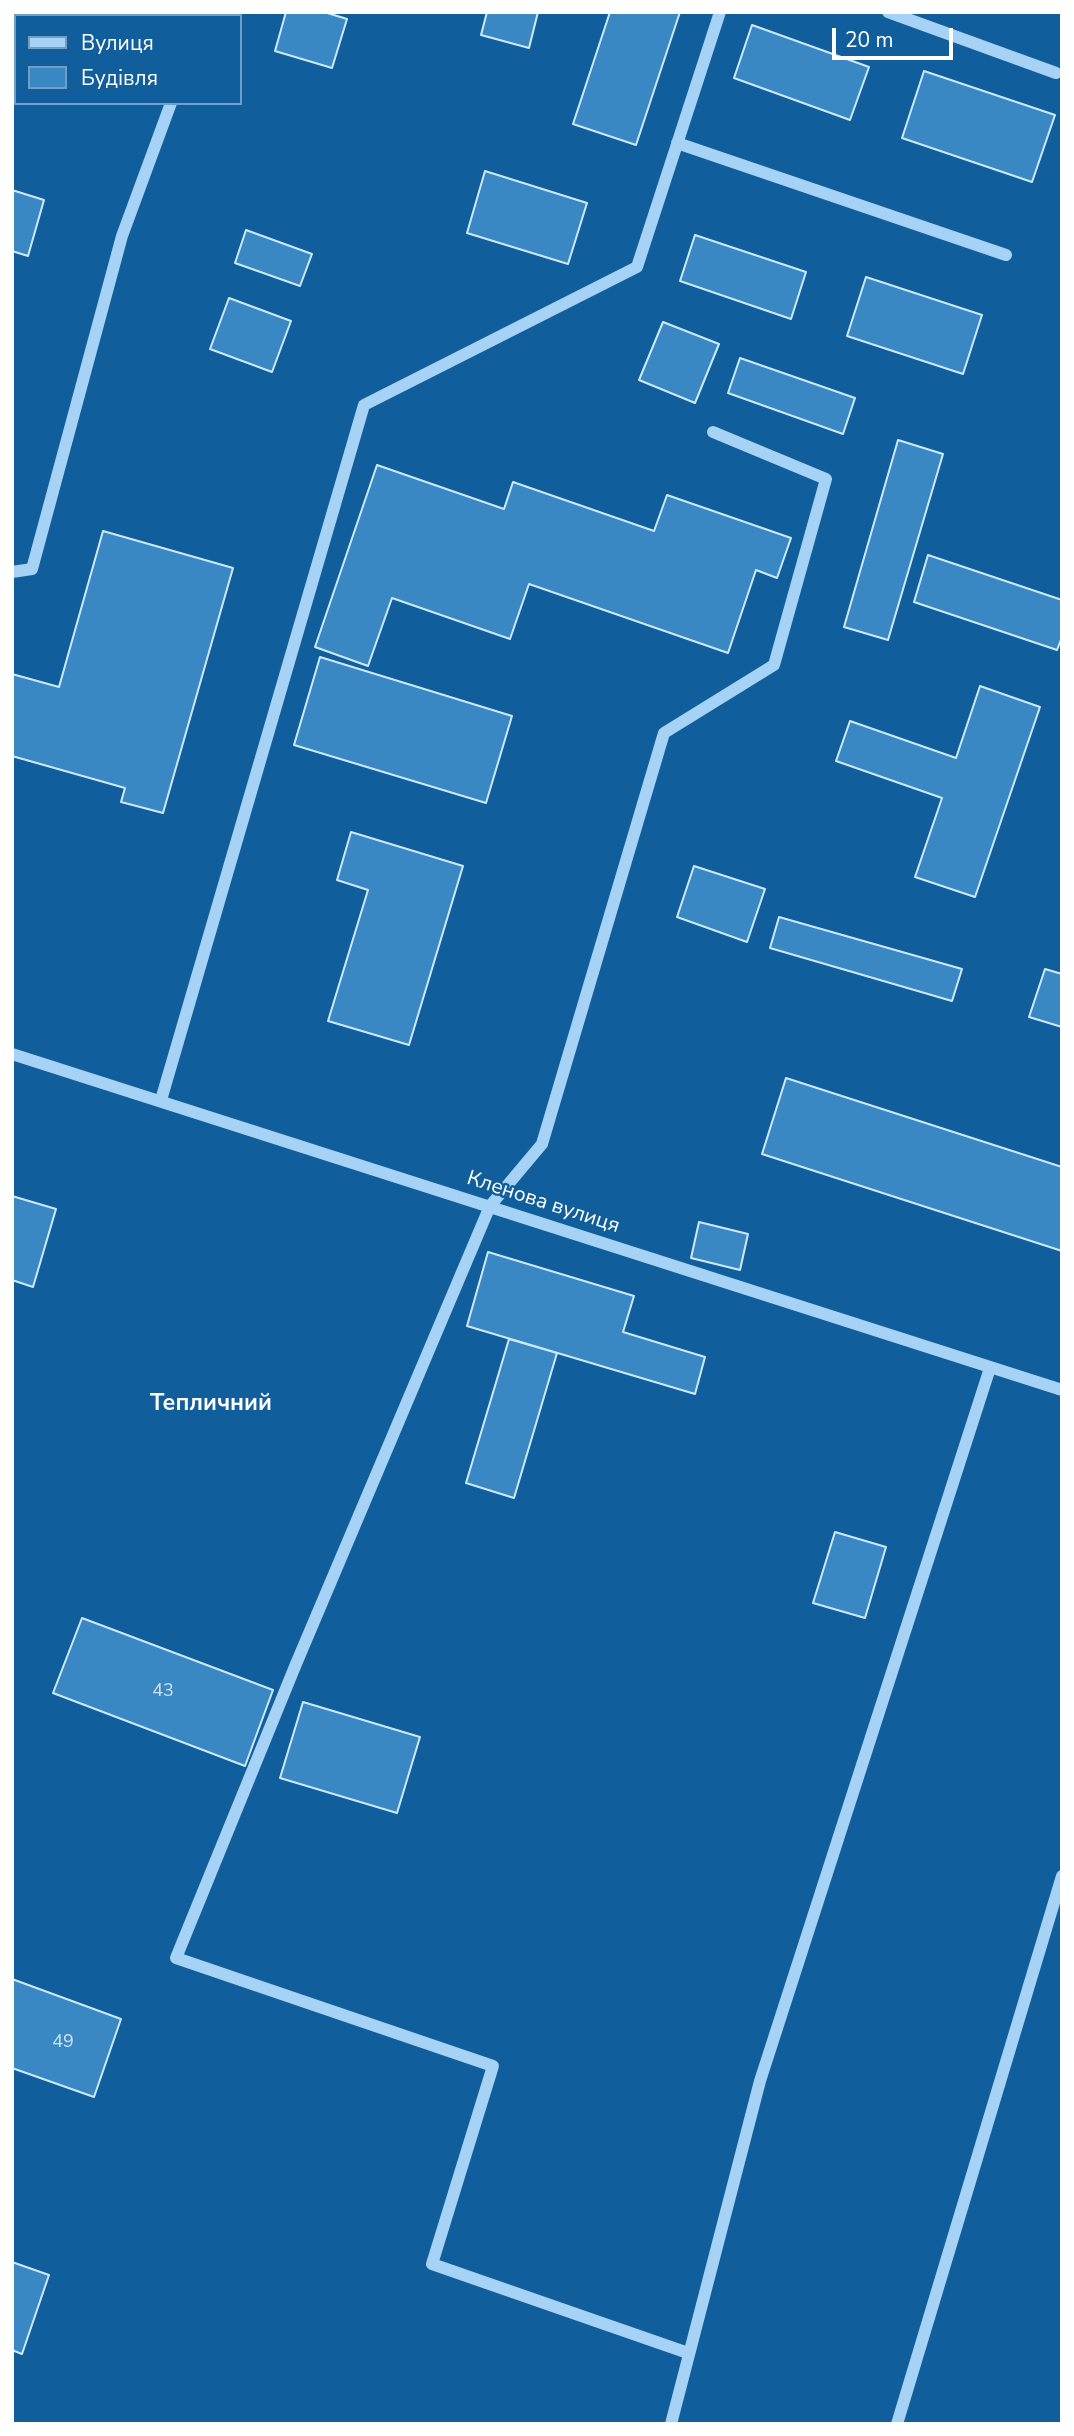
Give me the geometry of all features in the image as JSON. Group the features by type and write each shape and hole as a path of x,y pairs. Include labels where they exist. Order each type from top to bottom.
{"street":[{"path":"161,1100 365,405 637,267 720,12"},
{"path":"888,12 1056,74"},
{"path":"12,572 32,569 122,236 170,105"},
{"path":"677,143 1006,256"},
{"path":"688,2353 432,2264 493,2066 176,1958 296,1664 490,1206 542,1144 664,733 774,665 826,479 713,432"},
{"name":"Кленова вулиця","path":"12,1054 1062,1391"},
{"path":"671,2424 760,2081 990,1368"},
{"path":"897,2424 1062,1876"}],"building":[{"path":"286,12 324,12 347,19 332,68 275,51"},
{"path":"487,12 538,12 529,48 481,35"},
{"path":"610,12 680,12 636,145 573,124"},
{"path":"752,25 869,67 850,120 734,78"},
{"path":"924,71 1055,115 1032,182 902,138"},
{"path":"485,171 587,203 568,264 467,233"},
{"path":"12,190 44,200 28,256 12,251"},
{"path":"246,230 312,254 300,286 235,263"},
{"path":"695,235 806,272 791,319 680,281"},
{"path":"866,277 982,315 963,374 847,336"},
{"path":"229,298 291,321 272,372 210,349"},
{"path":"663,322 719,344 695,403 639,380"},
{"path":"740,358 855,398 843,434 728,393"},
{"path":"898,440 943,454 888,640 844,627"},
{"path":"377,465 504,509 513,482 654,531 667,495 791,538 777,578 756,570 728,653 529,584 510,639 392,598 368,666 315,647"},
{"path":"103,531 233,568 163,813 121,802 125,788 12,756 12,674 59,687"},
{"path":"928,555 1062,600 1062,637 1057,650 914,602"},
{"path":"320,657 512,716 486,803 294,745"},
{"path":"980,686 1040,707 975,897 915,877 942,798 836,761 850,721 956,758"},
{"path":"351,832 463,866 409,1045 328,1021 368,890 337,880"},
{"path":"694,866 765,889 747,942 677,917"},
{"path":"779,917 962,969 952,1001 770,948"},
{"path":"1045,969 1062,974 1062,1027 1029,1017"},
{"path":"786,1078 1062,1167 1062,1251 762,1154"},
{"path":"12,1196 56,1209 33,1287 12,1280"},
{"path":"699,1222 748,1234 740,1270 691,1258"},
{"path":"488,1252 634,1296 623,1332 705,1357 695,1394 467,1326"},
{"path":"509,1339 557,1353 514,1498 466,1483"},
{"path":"835,1532 886,1547 865,1618 813,1603"},
{"path":"82,1618 273,1690 245,1766 53,1693"},
{"path":"303,1702 420,1737 397,1813 280,1778"},
{"path":"12,1979 121,2019 94,2097 12,2068"},
{"path":"12,2262 49,2275 22,2354 12,2350"}],"district":[{"name":"Тепличний","path":"211,1404"}]}
